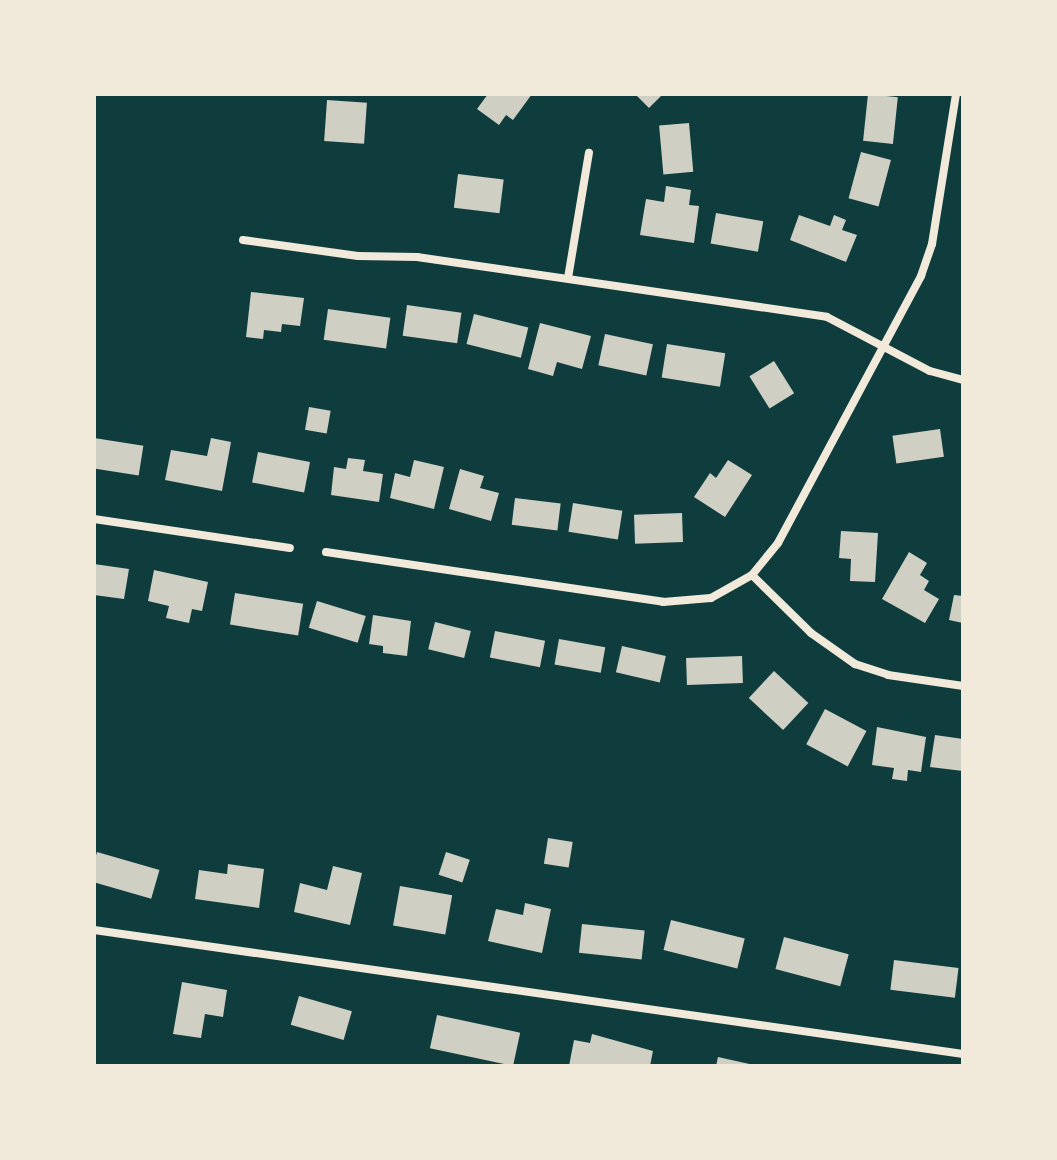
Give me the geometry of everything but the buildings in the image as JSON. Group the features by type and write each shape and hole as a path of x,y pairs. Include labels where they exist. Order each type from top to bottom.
{"street":[{"path":"326,552 663,602 711,598 752,575 778,543 885,346 932,244 956,94"},
{"path":"568,278 589,153"},
{"path":"243,240 568,278 827,317 930,371 963,380"},
{"path":"94,519 290,548"},
{"path":"752,575 826,645 855,664 888,675 963,686"},
{"path":"94,930 963,1054"}]}
